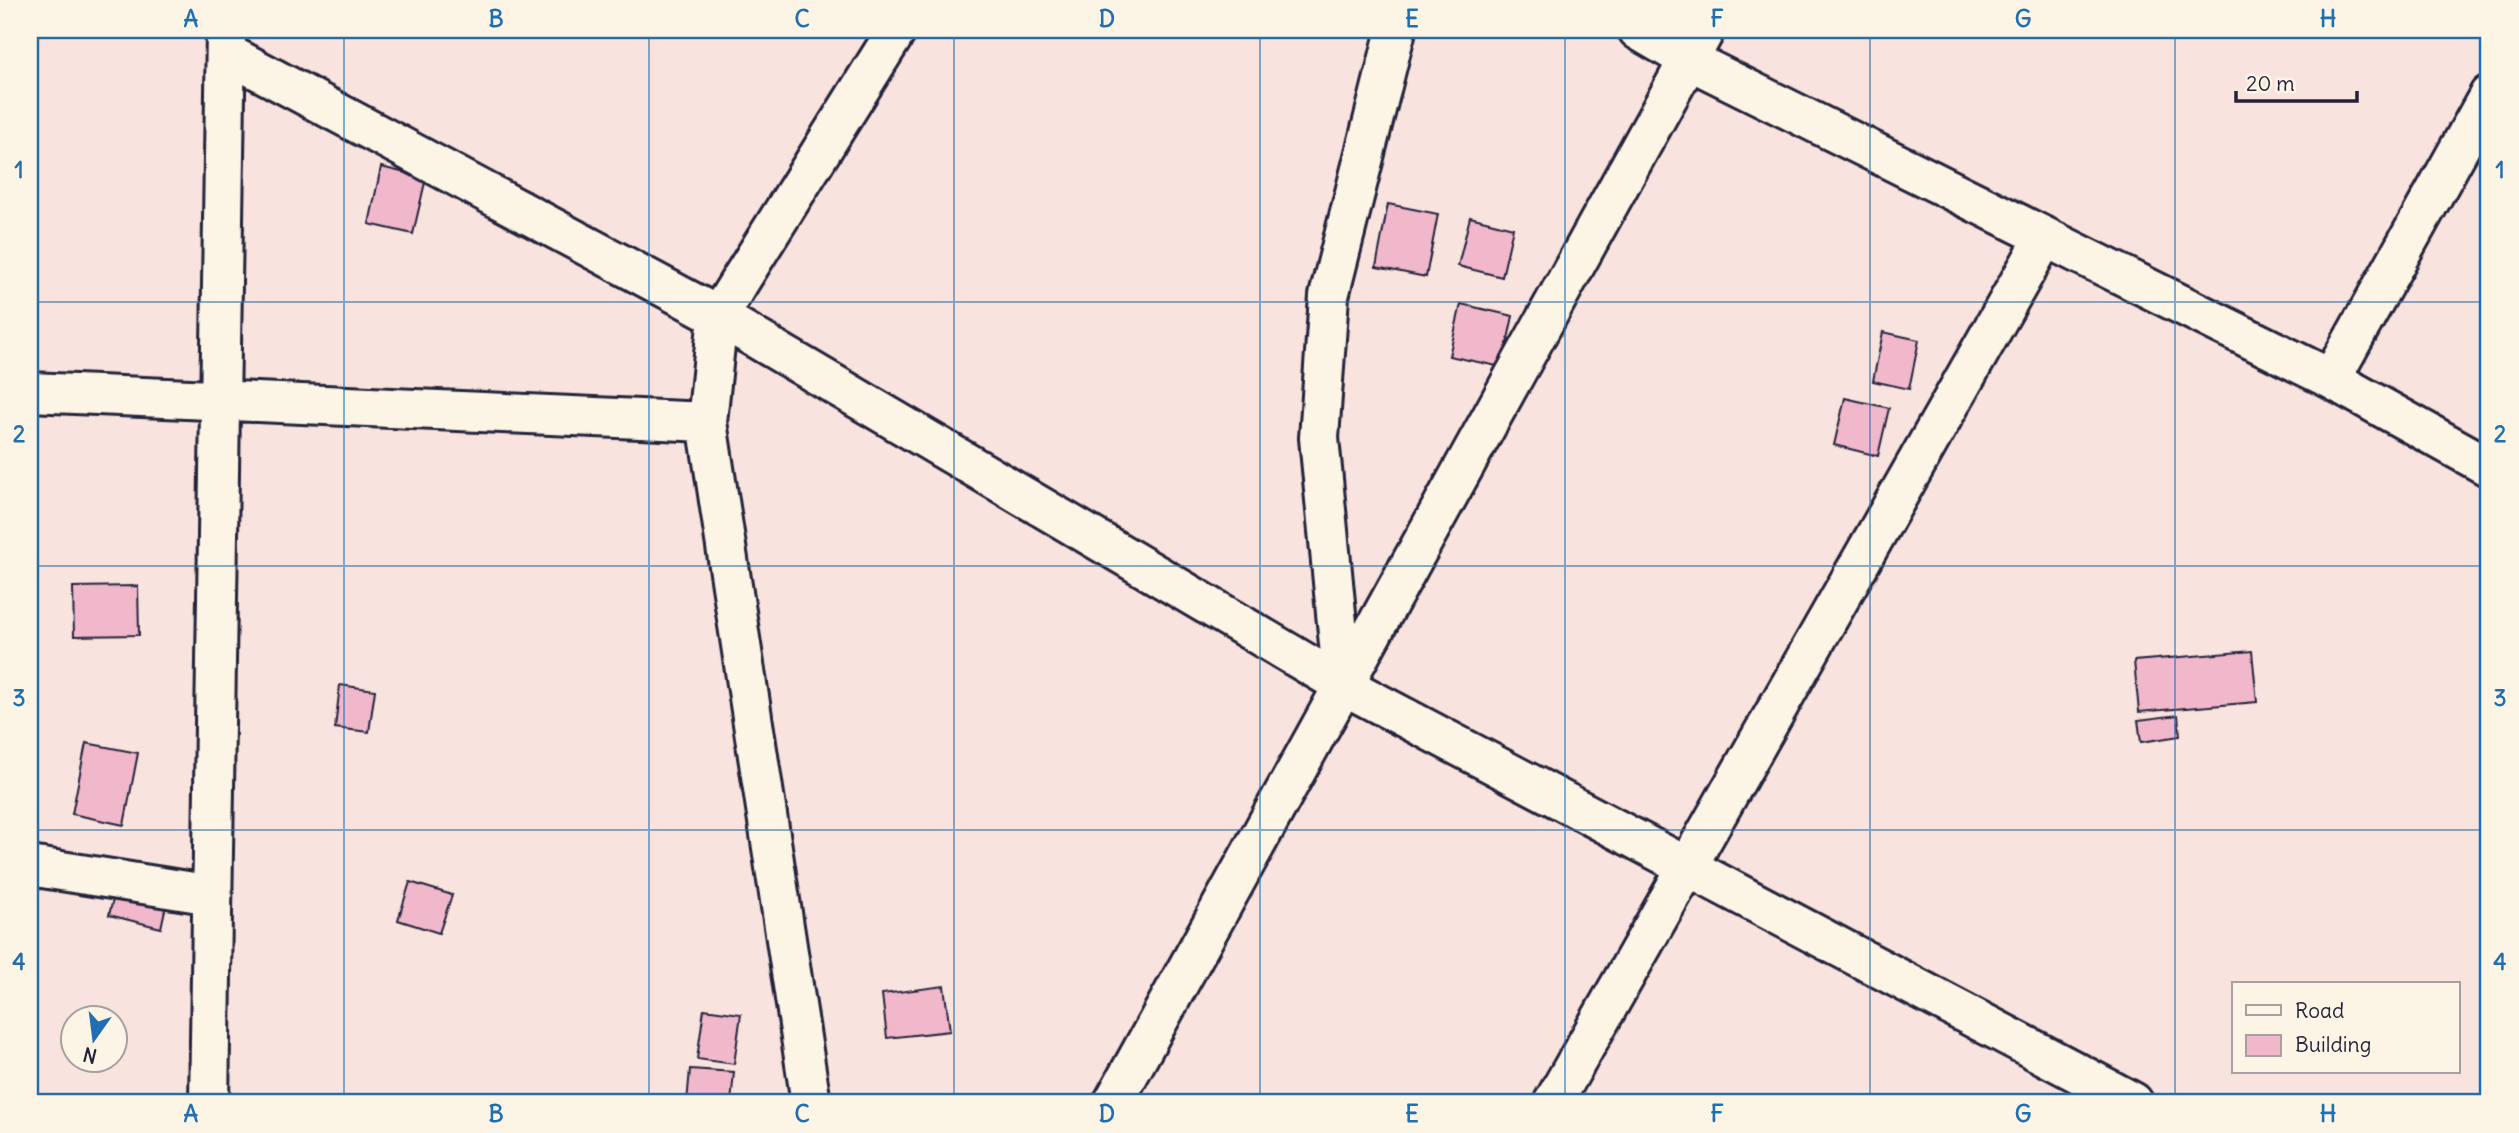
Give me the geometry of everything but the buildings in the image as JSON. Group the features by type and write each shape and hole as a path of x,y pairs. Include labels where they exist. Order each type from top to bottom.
{"street":[{"path":"811,1103 707,422 718,316 897,30"},
{"path":"1343,685 1320,438 1328,309 1396,30"},
{"path":"1637,30 1697,45 2045,237 2331,379 2489,467"},
{"path":"209,1103 226,42 718,316 1343,685 2133,1102"},
{"path":"1113,1103 1697,45"},
{"path":"2331,379 2489,95"},
{"path":"1553,1103 2045,237"},
{"path":"30,392 707,422"},
{"path":"30,866 212,895"}]}
